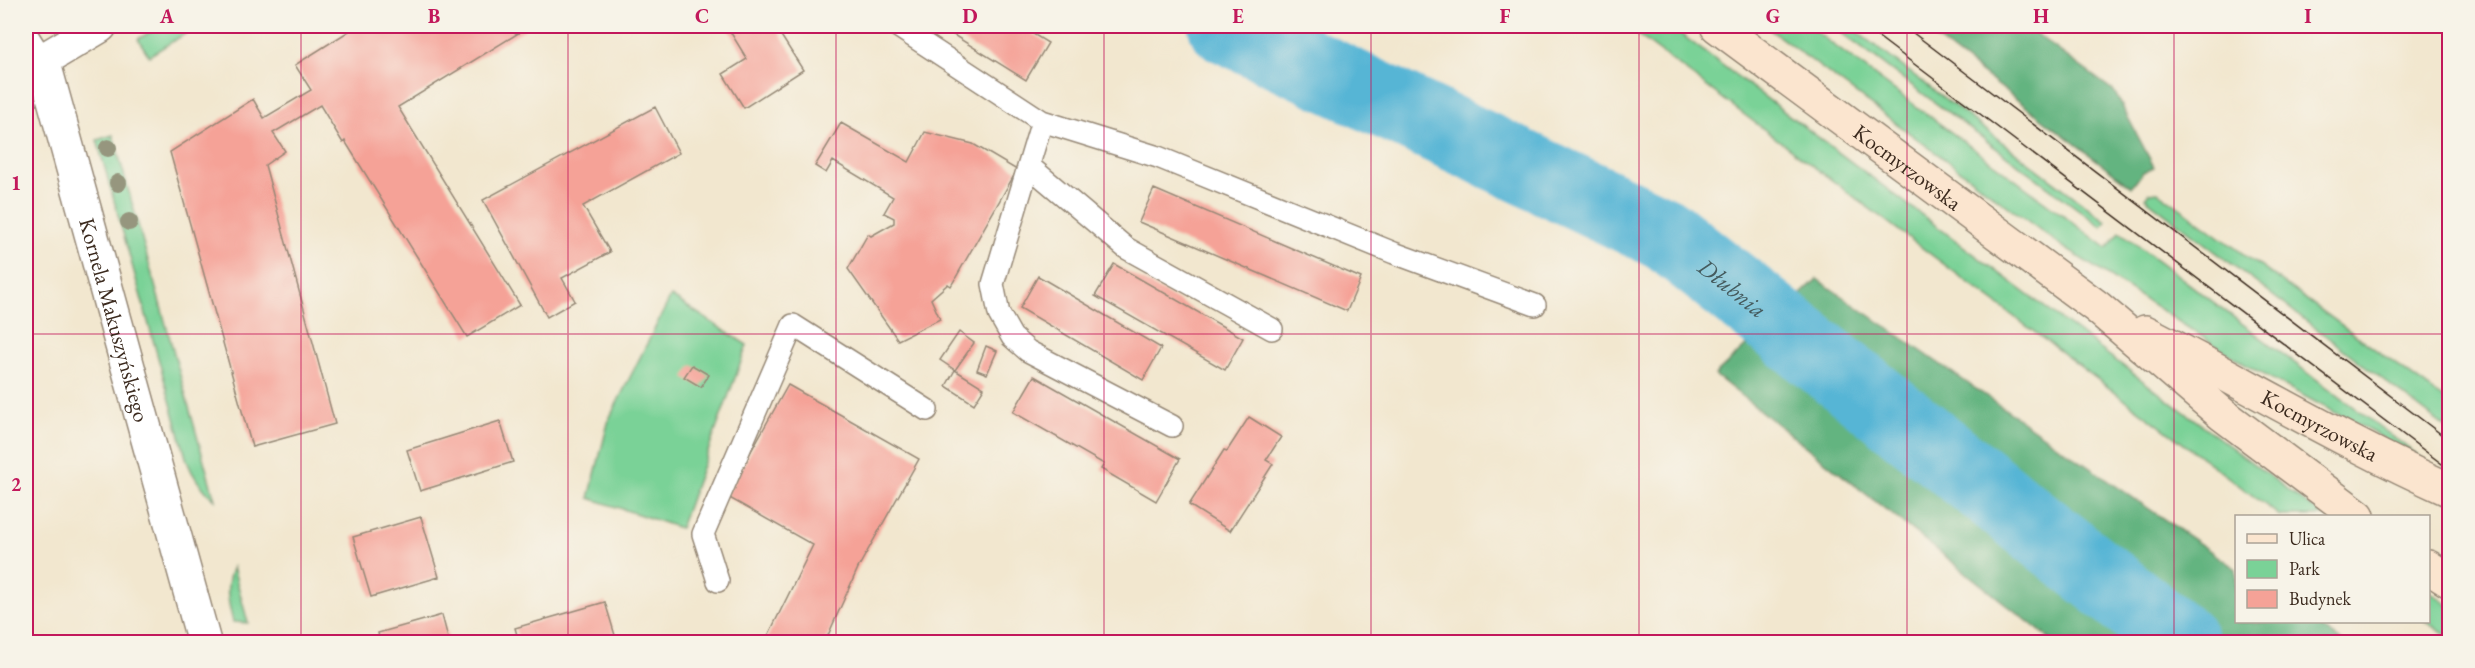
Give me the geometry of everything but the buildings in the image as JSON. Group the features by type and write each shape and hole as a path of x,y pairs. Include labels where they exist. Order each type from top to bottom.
{"main road":[{"name":"Kocmyrzowska","path":"1718,26 2097,308 2222,414 2357,515"},
{"name":"Kocmyrzowska","path":"2097,308 2238,379 2352,443 2450,490"},
{"path":"2430,568 2450,581"}],"street":[{"path":"34,64 100,26"},
{"name":"Kornela Makuszyńskiego","path":"34,64 204,642"}],"lane":[{"path":"897,26 1042,121 1158,157 1394,252 1535,305"},
{"path":"26,33 34,64"},
{"path":"1042,121 993,284 999,314 1012,337 1028,351 1172,426"},
{"path":"1029,166 1126,248 1272,329"},
{"path":"718,581 703,534 793,325 927,410"}],"green space":[{"path":"160,26 198,26 149,56 138,39"},
{"path":"1626,26 1670,26 2322,515 2279,515"},
{"path":"1765,26 1808,26 2107,248 2120,232 2424,460 2246,365 2063,247"},
{"path":"1832,26 1849,26 2106,221 2102,227"},
{"path":"1920,26 2025,26 2114,91 2154,167 2143,172 2132,187"},
{"path":"113,135 215,500 198,482 187,461 97,140"},
{"path":"2158,192 2449,403 2449,430 2145,198 2149,193"},
{"path":"1817,279 2235,568 2235,623 2314,623 2343,642 2054,642 1715,375"},
{"path":"671,296 747,345 680,528 589,498 609,419"},
{"path":"233,567 248,623 233,622 228,601 228,581"},
{"path":"2430,592 2449,606 2449,637 2428,623 2430,623"}],"waterway":[{"name":"Dłubnia","path":"1225,26 1665,234 2182,642"}],"tram line":[{"path":"1864,26 2450,470"},
{"path":"1904,26 2450,441"}]}
